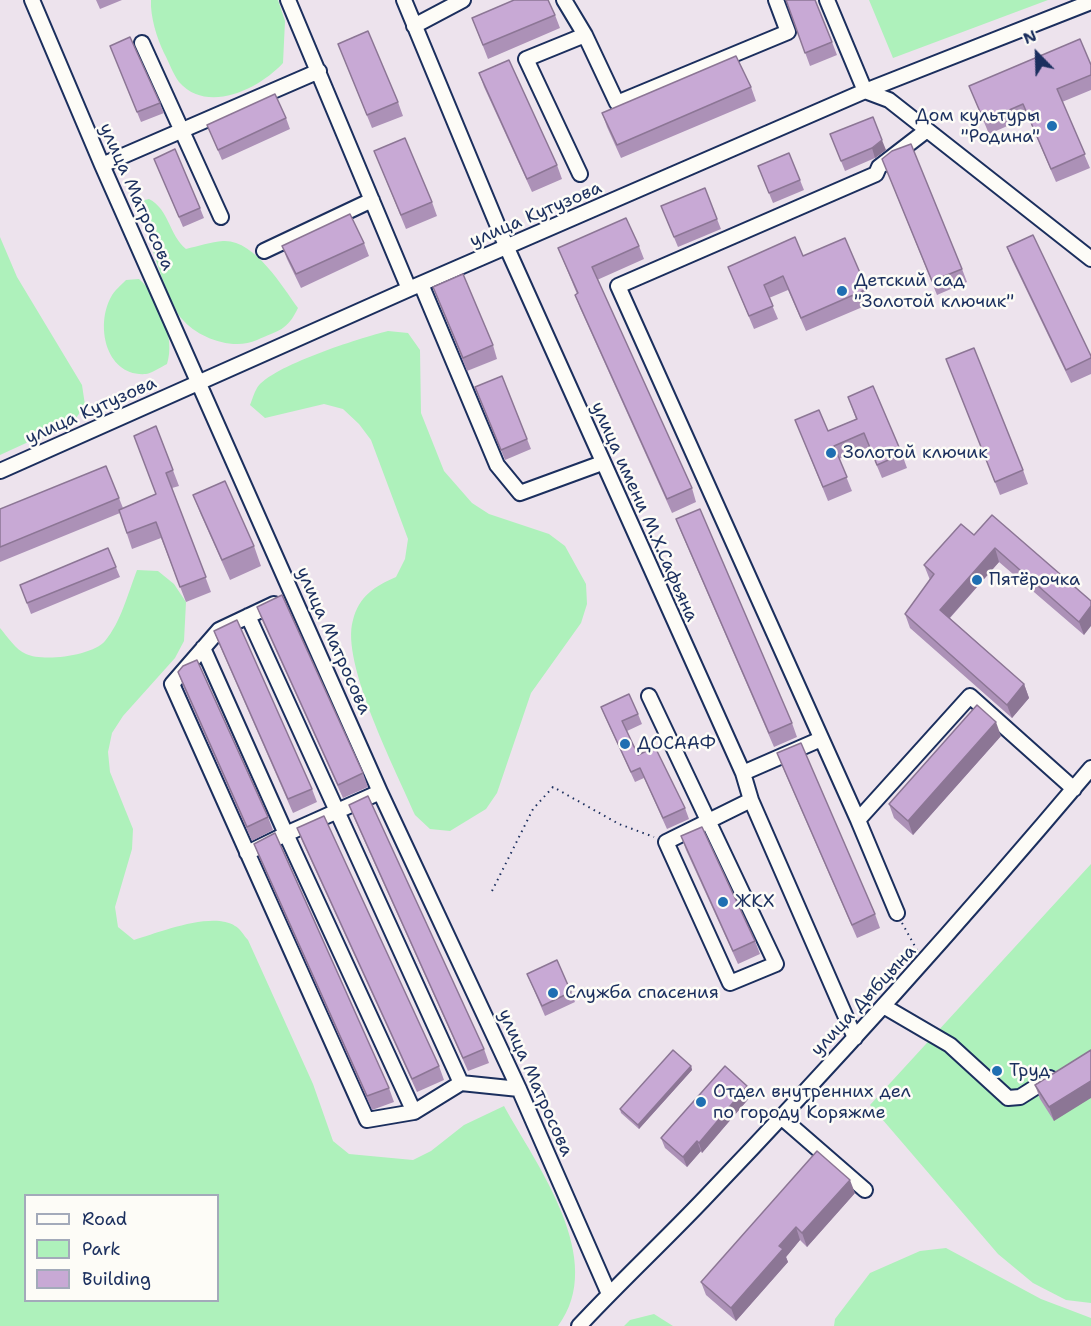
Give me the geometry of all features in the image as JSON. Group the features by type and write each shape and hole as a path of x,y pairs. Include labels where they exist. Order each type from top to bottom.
{"street":[{"name":"улица Матросова","path":"32,0 102,165 380,792 519,1089 609,1294"},
{"path":"288,0 372,200 415,286 497,465 520,493 602,463"},
{"name":"улица имени М.Х.Сафьяна","path":"404,0 507,248 743,773 751,800 855,1038"},
{"path":"414,26 463,0"},
{"path":"564,0 585,35 617,103 788,32 776,0"},
{"path":"827,0 865,92 889,100 1091,259"},
{"name":"улица Кутузова","path":"0,471 415,286 865,92 1091,2"},
{"path":"580,174 526,59 585,35"},
{"path":"142,43 221,217"},
{"path":"102,165 319,71"},
{"path":"897,913 858,820 618,286 876,174 879,167 927,130"},
{"path":"264,251 372,200"},
{"path":"293,596 219,630 172,684 367,1120 414,1112 461,1083 519,1089"},
{"path":"248,616 461,1083"},
{"path":"203,648 414,1112"},
{"path":"649,696 709,821 776,964 730,983 666,842 709,821 751,800"},
{"path":"858,820 970,696 1074,789"},
{"path":"743,773 821,739"},
{"name":"улица Дыбцына","path":"579,1326 702,1202 885,1007 1091,768"},
{"path":"247,853 380,792"},
{"path":"885,1007 950,1045 1008,1098 1020,1097 1063,1070"},
{"path":"781,1117 865,1190"}],"path":[{"path":"492,891 533,809 553,787 619,824 666,842"},
{"path":"897,913 924,963"}],"green space":[{"path":"151,0 278,0 285,21 283,63 261,81 233,94 219,97 191,92 177,79 161,47 153,20"},
{"path":"869,0 1048,0 893,58"},
{"path":"149,199 161,209 176,237 186,249 209,243 234,242 246,248 266,265 298,308 286,326 257,340 237,344 216,341 189,326 176,310 163,281 151,244 140,201"},
{"path":"0,237 17,277 82,385 85,405 74,421 0,455"},
{"path":"139,279 159,307 164,318 169,343 167,364 146,374 132,373 121,367 107,348 104,335 106,309 112,295 126,280"},
{"path":"388,331 408,333 420,350 421,413 444,471 472,503 489,514 549,534 565,546 586,584 587,604 581,623 531,693 497,793 486,809 450,831 430,829 415,815 372,718 355,663 351,639 353,620 359,604 381,584 396,577 405,559 408,539 371,440 359,424 343,409 324,404 265,418 250,405 257,388 279,371 317,354"},
{"path":"137,570 158,571 174,584 186,602 184,641 175,658 123,716 112,733 108,752 110,772 133,829 132,849 115,907 118,927 134,940 199,922 225,922 239,928 248,940 313,1084 333,1141 349,1154 413,1160 431,1151 464,1125 504,1106 549,1185 572,1243 575,1272 571,1300 558,1326 0,1326 0,628 26,654 44,657 67,656 99,646 111,633 120,616"},
{"name":"Труд","path":"1091,864 1091,1303 1066,1300 1033,1283 998,1254 870,1105"},
{"path":"946,1248 1041,1299 1091,1318 1091,1326 834,1326 835,1319 870,1273 920,1251"},
{"path":"654,1314 673,1326 624,1326 630,1320"}],"building":[{"path":"514,0 548,0 555,15 483,45 472,18"},
{"path":"786,0 815,0 832,42 805,53"},
{"path":"368,31 398,102 367,115 338,44"},
{"path":"130,37 160,103 137,112 110,46"},
{"name":"Дом культуры \"Родина\"","path":"1080,39 1091,65 1091,75 1057,89 1085,154 1051,169 1023,104 984,121 969,86"},
{"path":"736,56 751,87 617,145 602,113"},
{"path":"509,60 557,165 527,179 479,73"},
{"path":"275,94 286,118 218,150 207,125"},
{"path":"873,117 882,140 872,148 841,161 830,134"},
{"path":"405,138 432,202 401,215 374,151"},
{"path":"911,144 962,269 932,281 882,159 892,151"},
{"path":"175,149 200,208 179,217 154,159"},
{"path":"789,153 800,180 769,193 758,166"},
{"path":"705,188 717,219 674,237 661,206"},
{"path":"350,214 364,243 296,274 282,246"},
{"path":"626,218 639,246 592,267 692,488 667,499 575,295 578,293 558,248"},
{"path":"1033,235 1091,356 1066,370 1007,247"},
{"name":"Детский сад \"Золотой ключик\"","path":"795,237 803,256 845,238 867,289 801,318 783,276 764,285 773,306 749,316 728,267"},
{"path":"463,274 493,345 463,358 433,287"},
{"path":"974,348 1023,470 995,482 946,359"},
{"path":"502,376 527,439 501,450 475,387"},
{"name":"Золотой ключик","path":"873,386 902,454 877,465 864,433 834,446 847,477 823,487 795,420 819,410 828,431 857,419 848,397"},
{"path":"156,426 173,470 166,473 206,577 180,587 156,522 127,533 119,510 156,494 134,436"},
{"path":"106,466 119,498 0,547 0,509"},
{"path":"225,481 254,546 222,560 193,495"},
{"path":"700,509 792,723 769,733 676,519"},
{"path":"992,515 1091,601 1091,606 1079,622 995,548 940,610 1024,684 1007,705 905,614 934,574 924,565 961,524 974,535"},
{"path":"108,548 116,567 27,603 20,585"},
{"path":"282,595 363,773 338,785 257,607"},
{"path":"237,620 312,789 288,799 214,631"},
{"path":"197,660 268,817 247,827 178,672 183,666"},
{"path":"629,694 638,714 622,721 638,755 655,747 685,808 663,818 640,768 631,772 601,707"},
{"path":"977,705 996,722 908,821 889,804"},
{"path":"801,743 875,914 852,925 777,753"},
{"path":"368,796 484,1049 463,1058 349,805"},
{"path":"324,816 439,1066 412,1079 297,828"},
{"name":"ЖКХ","path":"702,827 755,941 733,951 681,836"},
{"path":"275,833 389,1088 367,1096 254,844"},
{"name":"Служба спасения","path":"557,960 571,992 542,1006 527,974"},
{"path":"673,1050 691,1066 638,1125 620,1109"},
{"path":"1091,1050 1091,1081 1049,1107 1035,1085"},
{"path":"725,1066 747,1086 699,1143 697,1141 683,1157 661,1138"},
{"path":"817,1151 850,1180 802,1233 796,1227 779,1246 783,1249 731,1308 701,1282"}],"place":[{"name":"Дом культуры \"Родина\"","path":"1052,126"},
{"name":"Детский сад \"Золотой ключик\"","path":"842,291"},
{"name":"Золотой ключик","path":"831,453"},
{"name":"Пятёрочка","path":"977,580"},
{"name":"ДОСААФ","path":"625,744"},
{"name":"ЖКХ","path":"723,902"},
{"name":"Служба спасения","path":"553,993"},
{"name":"Труд","path":"997,1071"},
{"name":"Отдел внутренних дел по городу Коряжме","path":"701,1102"}]}
